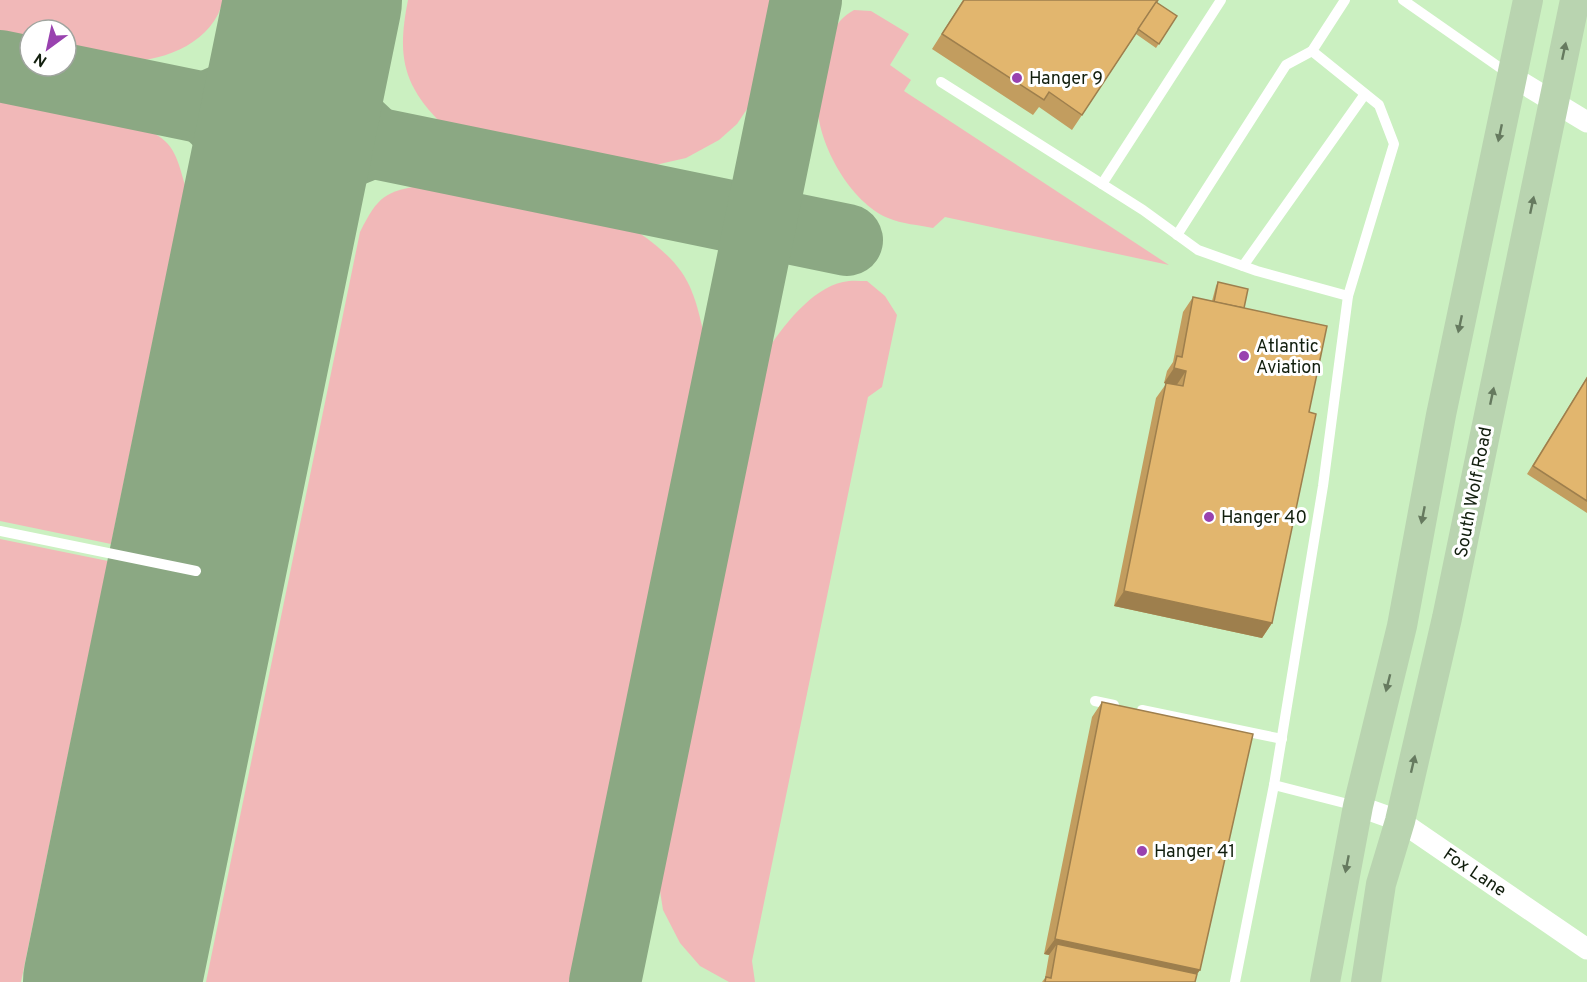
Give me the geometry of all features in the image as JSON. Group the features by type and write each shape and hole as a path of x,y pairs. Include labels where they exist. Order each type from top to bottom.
{"main road":[{"path":"1324,982 1358,806 1402,626 1441,416 1528,0"},
{"name":"South Wolf Road","path":"1366,982 1381,884 1400,821 1448,618 1575,0"}],"street":[{"path":"1511,76 1587,122"},
{"name":"Fox Lane","path":"1358,806 1400,821 1587,949"}],"lane":[{"path":"1102,184 1221,0"},
{"path":"1177,235 1286,65 1312,51 1345,0"},
{"path":"1403,0 1511,76"},
{"path":"1235,982 1275,785 1323,486 1348,296 1394,144 1379,105 1312,51"},
{"path":"941,82 1102,184 1198,250 1243,266 1348,296"},
{"path":"1243,266 1365,94"},
{"path":"0,531 196,571"},
{"path":"1095,701 1282,739"},
{"path":"1275,785 1358,806"}],"shaded area":[{"path":"0,0 223,0 218,15 198,38 185,47 156,58 125,61 78,51 78,18 18,18 18,38 0,34"},
{"path":"408,0 777,0 762,73 751,103 737,124 719,140 686,158 642,168 443,125 419,96 406,68 403,37"},
{"path":"854,10 871,11 909,34 890,65 911,80 904,91 1169,265 945,217 933,228 899,222 874,210 847,183 836,166 821,130 818,112 819,88 830,40 840,21"},
{"path":"0,99 143,128 168,144 176,157 185,185 111,544 0,521"},
{"path":"425,185 631,227 664,252 684,276 697,305 706,345 575,982 206,982 360,232 372,210 384,197 400,190"},
{"path":"867,281 885,296 897,315 882,387 868,397 752,961 755,982 729,982 700,966 680,943 663,910 658,878 765,354 798,310 820,292 843,282"},
{"path":"0,539 108,561 21,982 0,982"}],"building":[{"name":"Hanger 9","path":"964,0 1158,0 1082,115 1049,92 1044,100 942,34"},
{"path":"1156,2 1177,16 1159,44 1138,29"},
{"path":"1218,282 1248,289 1244,308 1214,302"},
{"name":"Hanger 40","path":"1193,297 1327,326 1309,412 1316,414 1272,623 1124,591 1166,383 1183,386 1186,371 1174,368 1177,356 1182,357"},
{"path":"1587,378 1587,501 1533,466"},
{"name":"Hanger 41","path":"1102,702 1253,734 1200,970 1055,939"},
{"path":"1057,944 1197,974 1195,982 1045,982 1046,977 1051,978"}],"taxiway":[{"path":"605,982 806,0"},
{"path":"310,18 320,71 338,109 373,142 336,157 299,183 263,243 259,183 239,140 206,108 242,92 278,67 310,18"},
{"path":"0,66 847,240"}],"runway":[{"path":"112,982 313,0"}],"place":[{"name":"Hanger 9","path":"1017,78"},
{"name":"Atlantic Aviation","path":"1244,356"},
{"name":"Hanger 40","path":"1209,517"},
{"name":"Hanger 41","path":"1142,851"}]}
